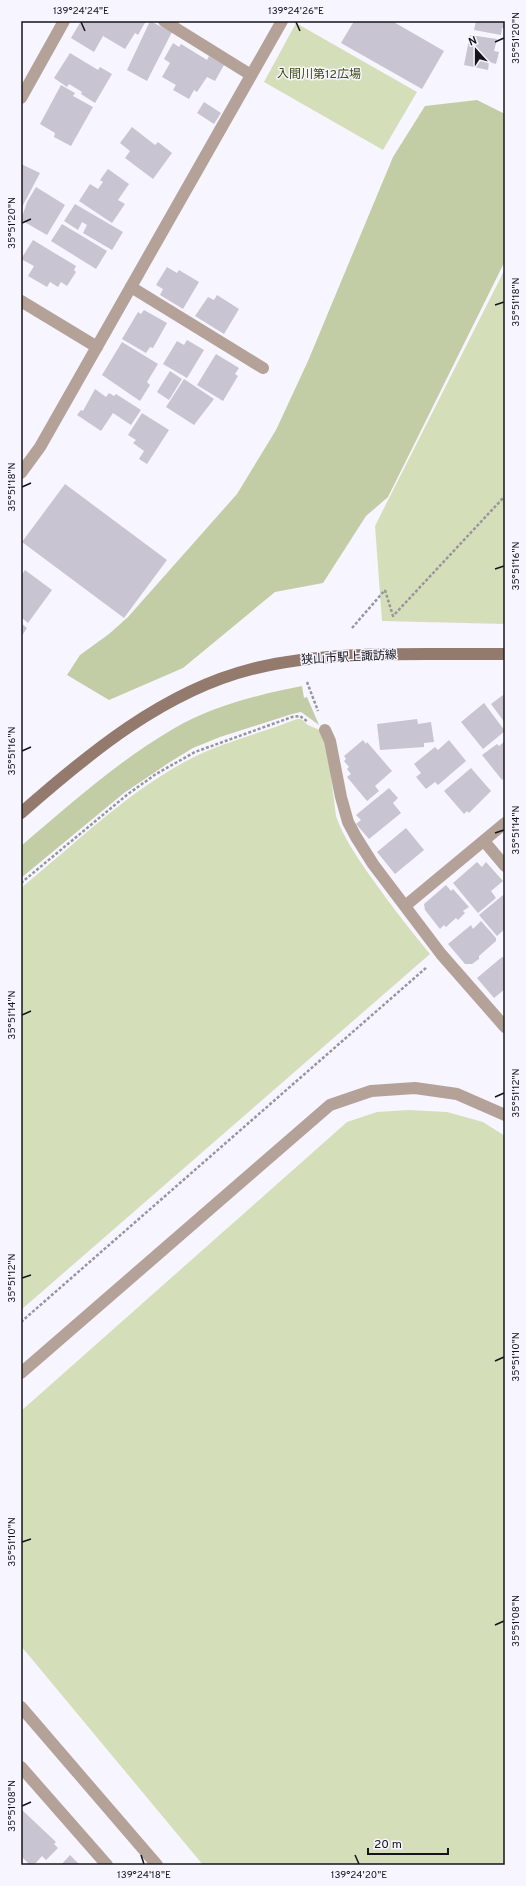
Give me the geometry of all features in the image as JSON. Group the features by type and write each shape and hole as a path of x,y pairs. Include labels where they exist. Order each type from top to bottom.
{"street":[{"path":"21,98 64,21"},
{"path":"164,21 251,75"},
{"path":"21,473 40,447 282,21"},
{"path":"131,287 263,368"},
{"path":"21,302 97,347"},
{"name":"狭山市駅上諏訪線","path":"21,812 60,778 125,730 171,701 212,683 252,669 295,660 339,656 505,654"},
{"path":"325,730 330,742 340,797 348,822 373,864 441,954 505,1027"},
{"path":"405,906 505,823"},
{"path":"484,841 505,866"},
{"path":"21,1373 330,1105 371,1091 415,1088 457,1094 505,1115"},
{"path":"21,1707 157,1865"},
{"path":"21,1767 107,1865"}],"path":[{"path":"352,628 385,590 393,616 505,496"},
{"path":"307,682 325,730"},
{"path":"21,883 128,794 156,774 195,752 292,717 300,716 311,724 325,730"},
{"path":"21,1322 441,954"}],"green space":[{"name":"入間川第12広場","path":"296,23 417,92 383,150 264,82"},
{"path":"477,100 505,114 505,261 388,497 366,516 323,583 275,592 183,668 109,700 67,675 80,655 109,634 128,617 237,494 276,430 308,361 393,157 425,106"},
{"path":"505,269 505,624 382,621 375,526"},
{"path":"302,686 304,698 307,697 319,725 301,712 220,737 193,748 124,793 21,878 21,846 94,784 133,755 173,729 203,714 252,697"},
{"path":"297,719 301,719 308,725 322,731 327,744 336,816 346,839 383,894 430,954 21,1310 21,888 104,818 146,785 205,752"},
{"path":"408,1110 447,1112 483,1122 505,1136 505,1865 203,1865 21,1646 21,1411 347,1122 377,1112"}],"building":[{"path":"81,21 146,21 138,35 135,33 125,49 103,36 94,52 71,38"},
{"path":"150,21 172,32 147,81 127,70"},
{"path":"354,21 392,21 444,51 422,89 341,43"},
{"path":"476,21 505,21 505,29 502,28 501,35 474,30"},
{"path":"470,35 497,39 494,51 499,52 496,64 489,62 488,70 464,65"},
{"path":"173,43 179,47 181,44 207,60 209,56 224,65 215,81 207,77 197,92 194,90 189,99 173,90 176,85 162,77 170,63 164,59"},
{"path":"70,53 98,70 100,67 112,74 95,103 81,94 82,92 69,84 67,87 54,78"},
{"path":"61,85 75,93 73,96 93,107 71,146 54,137 55,133 40,124"},
{"path":"204,102 221,113 214,124 197,113"},
{"path":"132,127 155,145 158,142 172,153 153,179 125,158 130,151 120,143"},
{"path":"21,164 40,173 21,209"},
{"path":"108,169 129,184 118,200 125,204 112,223 79,201 90,184 98,189 103,182 100,180"},
{"path":"36,187 65,205 47,235 21,220 27,202"},
{"path":"75,204 123,232 112,250 83,233 87,225 82,222 78,230 64,221"},
{"path":"62,224 107,251 96,269 51,241"},
{"path":"33,240 76,266 74,270 76,272 67,286 61,282 58,287 50,282 47,287 28,276 34,266 21,259"},
{"path":"167,267 177,273 179,270 199,282 183,309 160,295 163,289 156,285"},
{"path":"217,295 239,309 224,334 195,316 208,297 214,300"},
{"path":"144,310 167,323 153,348 150,347 146,353 122,339 138,312 141,314"},
{"path":"187,340 204,350 187,378 163,364 177,341 184,345"},
{"path":"122,342 158,364 147,382 150,385 140,401 102,375"},
{"path":"216,354 239,368 235,374 238,376 223,401 197,385"},
{"path":"170,371 182,379 169,400 157,392"},
{"path":"184,379 214,399 194,425 166,407"},
{"path":"95,389 106,397 109,393 114,396 116,394 141,410 131,425 113,413 101,431 77,415 81,410 83,411"},
{"path":"142,413 169,430 147,464 139,459 144,451 133,443 136,440 128,435"},
{"path":"65,484 167,560 124,618 22,542"},
{"path":"25,570 52,590 28,623 21,617 21,576"},
{"path":"21,623 27,628 21,637"},
{"path":"503,695 505,698 505,723 491,704"},
{"path":"484,703 505,731 483,749 461,722"},
{"path":"417,719 418,724 431,722 434,742 424,743 424,747 380,750 377,724"},
{"path":"363,740 366,744 367,742 392,771 375,786 379,791 367,801 347,777 351,774 347,769 349,767 344,761 346,759 344,756"},
{"path":"449,740 466,761 438,785 435,782 426,789 416,777 421,773 414,764 435,747 438,750"},
{"path":"505,741 505,777 502,780 482,755 497,744 499,746"},
{"path":"471,768 491,791 469,813 467,811 464,814 444,791"},
{"path":"389,788 398,798 393,803 401,813 369,839 356,824 361,820 356,815"},
{"path":"406,828 424,850 395,874 377,852"},
{"path":"477,862 482,867 486,862 503,881 491,891 496,898 478,913 453,883"},
{"path":"446,885 451,891 453,889 469,907 463,911 465,913 458,920 456,918 446,927 444,925 440,929 425,910 424,904"},
{"path":"503,895 505,898 505,929 497,936 479,915"},
{"path":"481,921 496,938 496,941 479,956 479,959 472,964 465,964 448,944 471,925 473,929"},
{"path":"502,957 505,958 505,989 494,998 477,978"},
{"path":"21,1809 56,1842 54,1844 58,1848 46,1860 42,1856 34,1865 30,1865 21,1856"},
{"path":"70,1855 80,1865 61,1865"}]}
